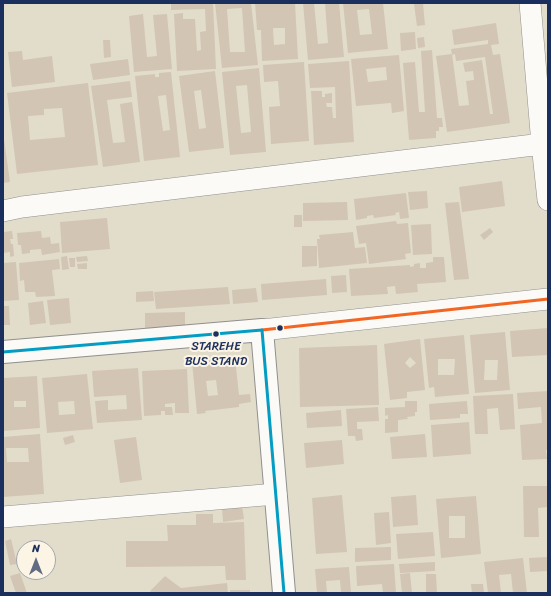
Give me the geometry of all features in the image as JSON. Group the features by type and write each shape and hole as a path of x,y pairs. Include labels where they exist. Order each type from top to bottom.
{"street":[{"path":"530,3 548,200"},
{"path":"3,211 30,206 542,144"},
{"path":"3,352 262,330 548,299"},
{"path":"262,330 284,593"},
{"path":"3,517 276,494"}],"building":[{"path":"171,3 213,3 216,69 177,71 174,14 183,13 183,19 195,19 197,51 201,50 200,32 206,31 205,9 171,10"},
{"path":"215,3 251,3 258,65 222,68","holes":["242,8 245,52 230,52 227,9"]},
{"path":"255,3 295,3 298,59 262,61 261,30 257,30","holes":["273,28 285,28 285,44 274,45"]},
{"path":"303,3 314,3 318,44 328,43 325,3 339,3 344,57 308,60"},
{"path":"343,3 383,3 388,49 348,53","holes":["369,9 372,34 360,35 357,10"]},
{"path":"423,3 425,25 417,26 414,4"},
{"path":"143,14 147,57 157,56 153,15 167,14 172,69 134,72 129,16"},
{"path":"496,23 499,44 491,45 493,55 500,54 510,123 447,132 436,56 452,54 451,49 488,44 488,40 454,45 452,30","holes":["455,54 456,61 485,57 493,114 490,114 482,60 463,63 465,72 473,71 474,80 466,81 469,105 459,106 452,55"]},
{"path":"415,32 416,49 401,51 400,33"},
{"path":"424,37 425,47 418,48 417,38"},
{"path":"103,40 110,40 111,57 104,58"},
{"path":"432,50 437,118 442,118 443,127 439,127 439,131 436,131 436,138 409,140 403,63 415,62 419,112 425,112 421,51"},
{"path":"22,51 23,60 52,56 55,82 12,87 8,52"},
{"path":"399,55 404,111 392,113 391,103 356,106 351,59","holes":["386,67 387,80 368,82 366,69"]},
{"path":"128,59 130,75 93,80 90,64"},
{"path":"349,61 354,142 314,145 311,91 322,91 322,97 325,97 325,94 332,93 332,103 326,103 327,107 332,107 333,118 336,118 335,87 310,88 308,64"},
{"path":"304,62 309,141 271,144 269,107 280,106 278,81 264,82 263,65"},
{"path":"259,68 266,152 230,155 222,72","holes":["247,85 251,132 241,133 236,86"]},
{"path":"215,71 224,148 189,152 179,76","holes":["201,90 206,128 199,129 194,91"]},
{"path":"171,72 180,157 144,161 135,76 155,74 155,77 159,77 159,73","holes":["166,95 170,130 163,131 158,96"]},
{"path":"130,81 132,97 107,100 113,143 125,142 120,104 132,102 140,162 103,167 91,86"},
{"path":"88,83 98,165 17,174 7,93","holes":["62,108 65,137 30,140 28,116 44,115 44,109"]},
{"path":"3,132 10,182 3,183"},
{"path":"502,181 505,206 462,212 459,187"},
{"path":"427,191 428,208 410,210 408,192"},
{"path":"406,193 409,218 400,219 399,212 395,213 396,215 374,218 373,215 356,220 354,199"},
{"path":"347,202 348,220 303,221 303,203"},
{"path":"459,202 469,279 454,280 445,203"},
{"path":"294,215 302,215 302,227 294,227"},
{"path":"107,218 110,249 62,253 60,222"},
{"path":"396,221 397,224 408,223 411,253 405,254 406,259 369,264 366,243 359,244 356,226"},
{"path":"431,224 432,254 413,255 411,225"},
{"path":"490,228 493,232 484,240 480,235"},
{"path":"12,231 13,239 10,239 11,244 13,244 14,256 10,257 10,252 3,253 3,232"},
{"path":"41,231 42,238 50,237 51,244 59,243 60,252 42,255 41,249 30,250 30,253 22,254 21,245 18,245 17,233"},
{"path":"353,232 355,248 365,247 367,263 319,268 317,239 320,239 319,235"},
{"path":"302,246 317,246 317,266 302,267"},
{"path":"67,256 69,269 62,270 61,257"},
{"path":"87,256 88,261 77,262 76,257"},
{"path":"433,257 444,257 446,282 417,284 418,292 396,294 395,286 387,287 388,294 351,296 349,269 410,265 410,267 414,266 414,264 420,263 420,268 426,268 426,263 433,262"},
{"path":"69,258 75,258 75,267 70,267"},
{"path":"59,259 60,269 52,270 55,296 36,297 35,292 25,292 24,280 20,281 19,263"},
{"path":"16,262 19,300 3,301 3,263"},
{"path":"87,263 87,269 78,269 77,264"},
{"path":"346,275 347,292 332,293 331,276"},
{"path":"326,279 327,295 262,300 261,284"},
{"path":"228,287 230,304 156,309 154,292"},
{"path":"256,288 258,302 233,304 232,290"},
{"path":"153,291 154,301 136,302 136,292"},
{"path":"69,298 71,323 50,325 47,300"},
{"path":"43,301 46,323 30,325 28,303"},
{"path":"3,306 9,306 10,325 3,325"},
{"path":"185,312 185,327 145,328 145,313"},
{"path":"548,328 548,355 512,357 510,331"},
{"path":"505,332 510,390 475,393 470,335","holes":["485,360 498,360 497,380 484,380"]},
{"path":"464,335 469,394 435,397 434,387 429,388 424,339","holes":["438,359 455,359 454,375 438,375"]},
{"path":"420,339 425,390 407,392 407,398 390,400 384,344","holes":["410,357 416,363 410,368 405,363"]},
{"path":"377,345 379,405 300,407 299,348"},
{"path":"235,358 239,395 250,394 251,402 239,404 239,407 205,411 206,413 197,414 192,362","holes":["216,380 218,395 208,396 206,381"]},
{"path":"138,368 142,420 97,423 95,401 108,400 108,410 127,409 126,395 94,397 92,371"},
{"path":"187,369 189,413 175,413 175,403 165,404 165,407 172,407 173,415 165,415 165,411 161,411 161,415 144,416 142,371"},
{"path":"87,374 93,429 47,433 42,378","holes":["74,401 75,414 59,415 58,402"]},
{"path":"37,376 40,428 3,431 3,378","holes":["14,401 26,401 26,407 14,407"]},
{"path":"548,391 547,459 522,460 520,425 542,423 541,407 518,409 517,393"},
{"path":"513,394 515,429 500,430 498,408 487,409 488,434 475,434 473,396"},
{"path":"405,401 417,401 417,412 415,412 415,416 407,417 408,419 398,420 398,432 385,433 385,419 388,419 388,415 385,416 385,408 405,407"},
{"path":"467,401 468,414 460,414 460,418 430,420 429,404"},
{"path":"378,407 379,421 357,422 357,429 362,429 363,440 356,441 355,436 348,436 346,409"},
{"path":"341,410 342,426 307,428 306,413"},
{"path":"469,422 471,454 433,457 431,425"},
{"path":"40,434 44,494 3,497 3,437","holes":["6,448 28,448 29,462 7,462"]},
{"path":"425,434 427,457 392,459 390,437"},
{"path":"73,435 75,442 65,445 63,438"},
{"path":"136,437 142,480 120,483 114,440"},
{"path":"342,440 344,464 306,468 304,443"},
{"path":"523,486 548,486 548,507 538,508 539,537 524,537"},
{"path":"342,495 347,552 316,554 312,498"},
{"path":"416,495 418,525 393,527 391,497"},
{"path":"476,496 481,554 441,558 436,499","holes":["449,516 465,516 465,538 449,538"]},
{"path":"242,506 244,519 223,522 222,509"},
{"path":"389,512 391,543 376,545 374,513"},
{"path":"196,514 213,514 213,523 244,522 246,580 226,580 225,566 126,567 126,541 168,541 167,525 196,525"},
{"path":"433,532 435,556 398,559 396,534"},
{"path":"11,539 16,564 10,565 5,541"},
{"path":"391,547 391,560 355,562 355,548"},
{"path":"548,557 548,571 530,572 529,558"},
{"path":"523,558 527,593 513,593 511,574 499,575 501,593 488,593 484,562"},
{"path":"435,562 435,571 400,573 399,564"},
{"path":"394,564 396,593 383,593 382,584 357,586 356,566"},
{"path":"349,567 351,593 341,593 340,580 326,581 327,593 317,593 315,569"},
{"path":"410,573 412,593 402,593 400,574"},
{"path":"16,574 16,580 22,580 27,593 16,593 10,576"},
{"path":"426,574 436,574 437,593 426,593"},
{"path":"165,576 181,588 227,583 228,593 152,593 150,591"},
{"path":"471,584 483,584 484,593 472,593"},
{"path":"230,590 250,590 250,593 230,593"}],"transit line":[{"path":"262,330 548,299"},
{"path":"3,352 262,330 284,593"}],"place":[{"name":"STAREHE BUS STAND","path":"216,334"}]}
